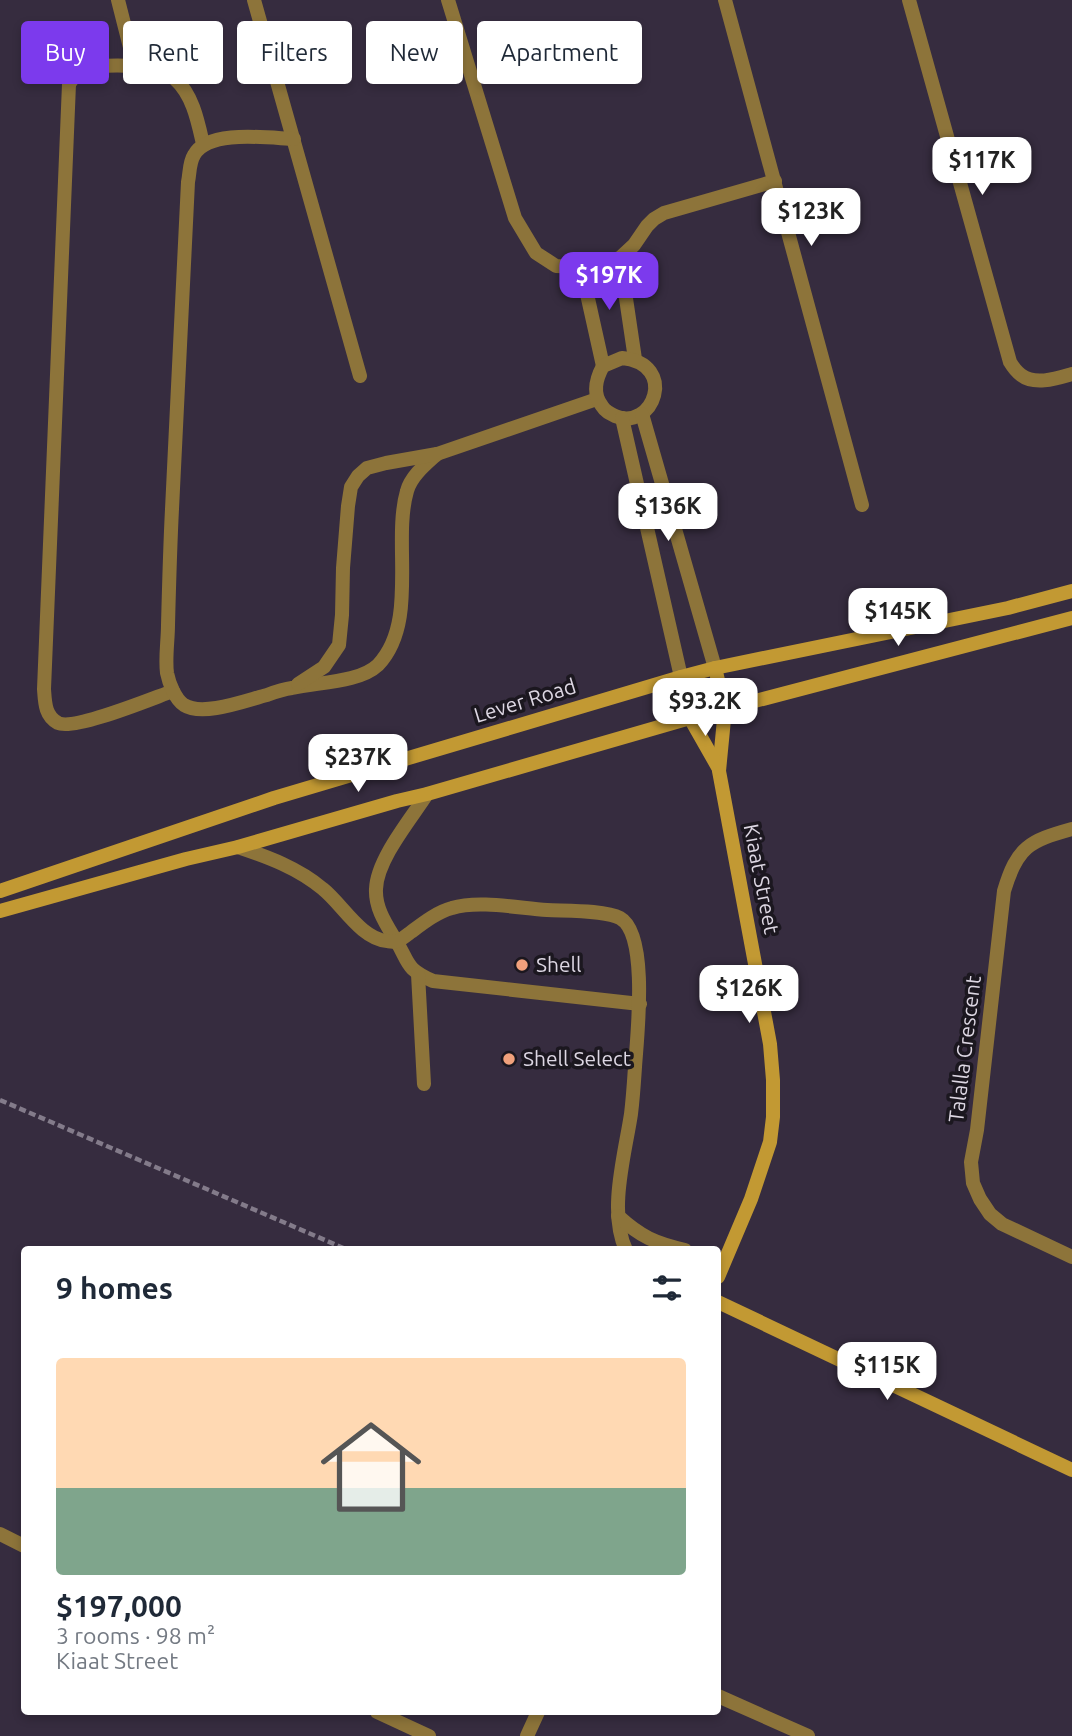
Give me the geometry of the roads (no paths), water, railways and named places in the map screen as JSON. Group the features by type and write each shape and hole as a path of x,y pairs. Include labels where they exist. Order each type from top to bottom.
{"main road":[{"name":"Lever Road","path":"0,891 274,798 681,677 1008,608 1072,591"},
{"path":"0,911 238,847 690,718 1072,618"},
{"name":"Kiaat Street","path":"715,668 725,709 719,771 770,1044 773,1080 770,1142 751,1199 722,1254"},
{"name":"Kiaat Street","path":"681,677 690,718 719,771"},
{"path":"721,1303 1072,1470"}],"street":[{"path":"118,0 123,21"},
{"path":"254,0 360,376"},
{"path":"448,0 515,218 536,253 546,261 556,266 581,267 621,258 634,246 653,219 775,181"},
{"path":"725,0 862,505"},
{"path":"909,0 1010,362 1023,377 1038,380 1072,374"},
{"path":"69,84 45,704 47,713 56,722 71,725 87,722 173,691"},
{"path":"179,84 184,89 195,113 202,144"},
{"path":"294,139 216,140 202,144 192,158 188,182 169,571 167,673 173,691 184,705 213,708 292,687 343,680 365,673 377,665 391,645 398,623 402,586 402,532 408,488 417,474 437,454"},
{"path":"621,258 635,359"},
{"path":"581,267 603,366 595,385 597,399 605,410 622,418 642,414 651,404 656,391 654,378 646,366 635,359 622,358 603,366"},
{"path":"292,687 324,667 339,645 348,506 351,487 358,476 368,468 437,454 597,399"},
{"name":"Kiaat Street","path":"642,414 715,668"},
{"name":"Kiaat Street","path":"622,418 681,677"},
{"path":"427,794 385,857 375,890 385,923 407,963 418,974 433,981 640,1004"},
{"name":"Talalla Crescent","path":"1072,829 1039,839 1022,852 1014,862 1006,884 971,1162 973,1183 990,1214 1002,1224 1072,1257"},
{"path":"238,847 274,859 295,870 323,889 363,930 385,941 397,942 429,919 449,909 469,904 612,915 622,919 636,946 640,1004 618,1216 619,1232 624,1246"},
{"path":"418,974 424,1084"},
{"path":"618,1216 640,1234 666,1246"},
{"path":"0,1534 21,1544"},
{"path":"721,1697 808,1736"},
{"path":"384,1715 429,1736"},
{"path":"527,1736 537,1715"}],"place":[{"name":"Shell","path":"522,965"},
{"name":"Shell Select","path":"509,1059"}]}
